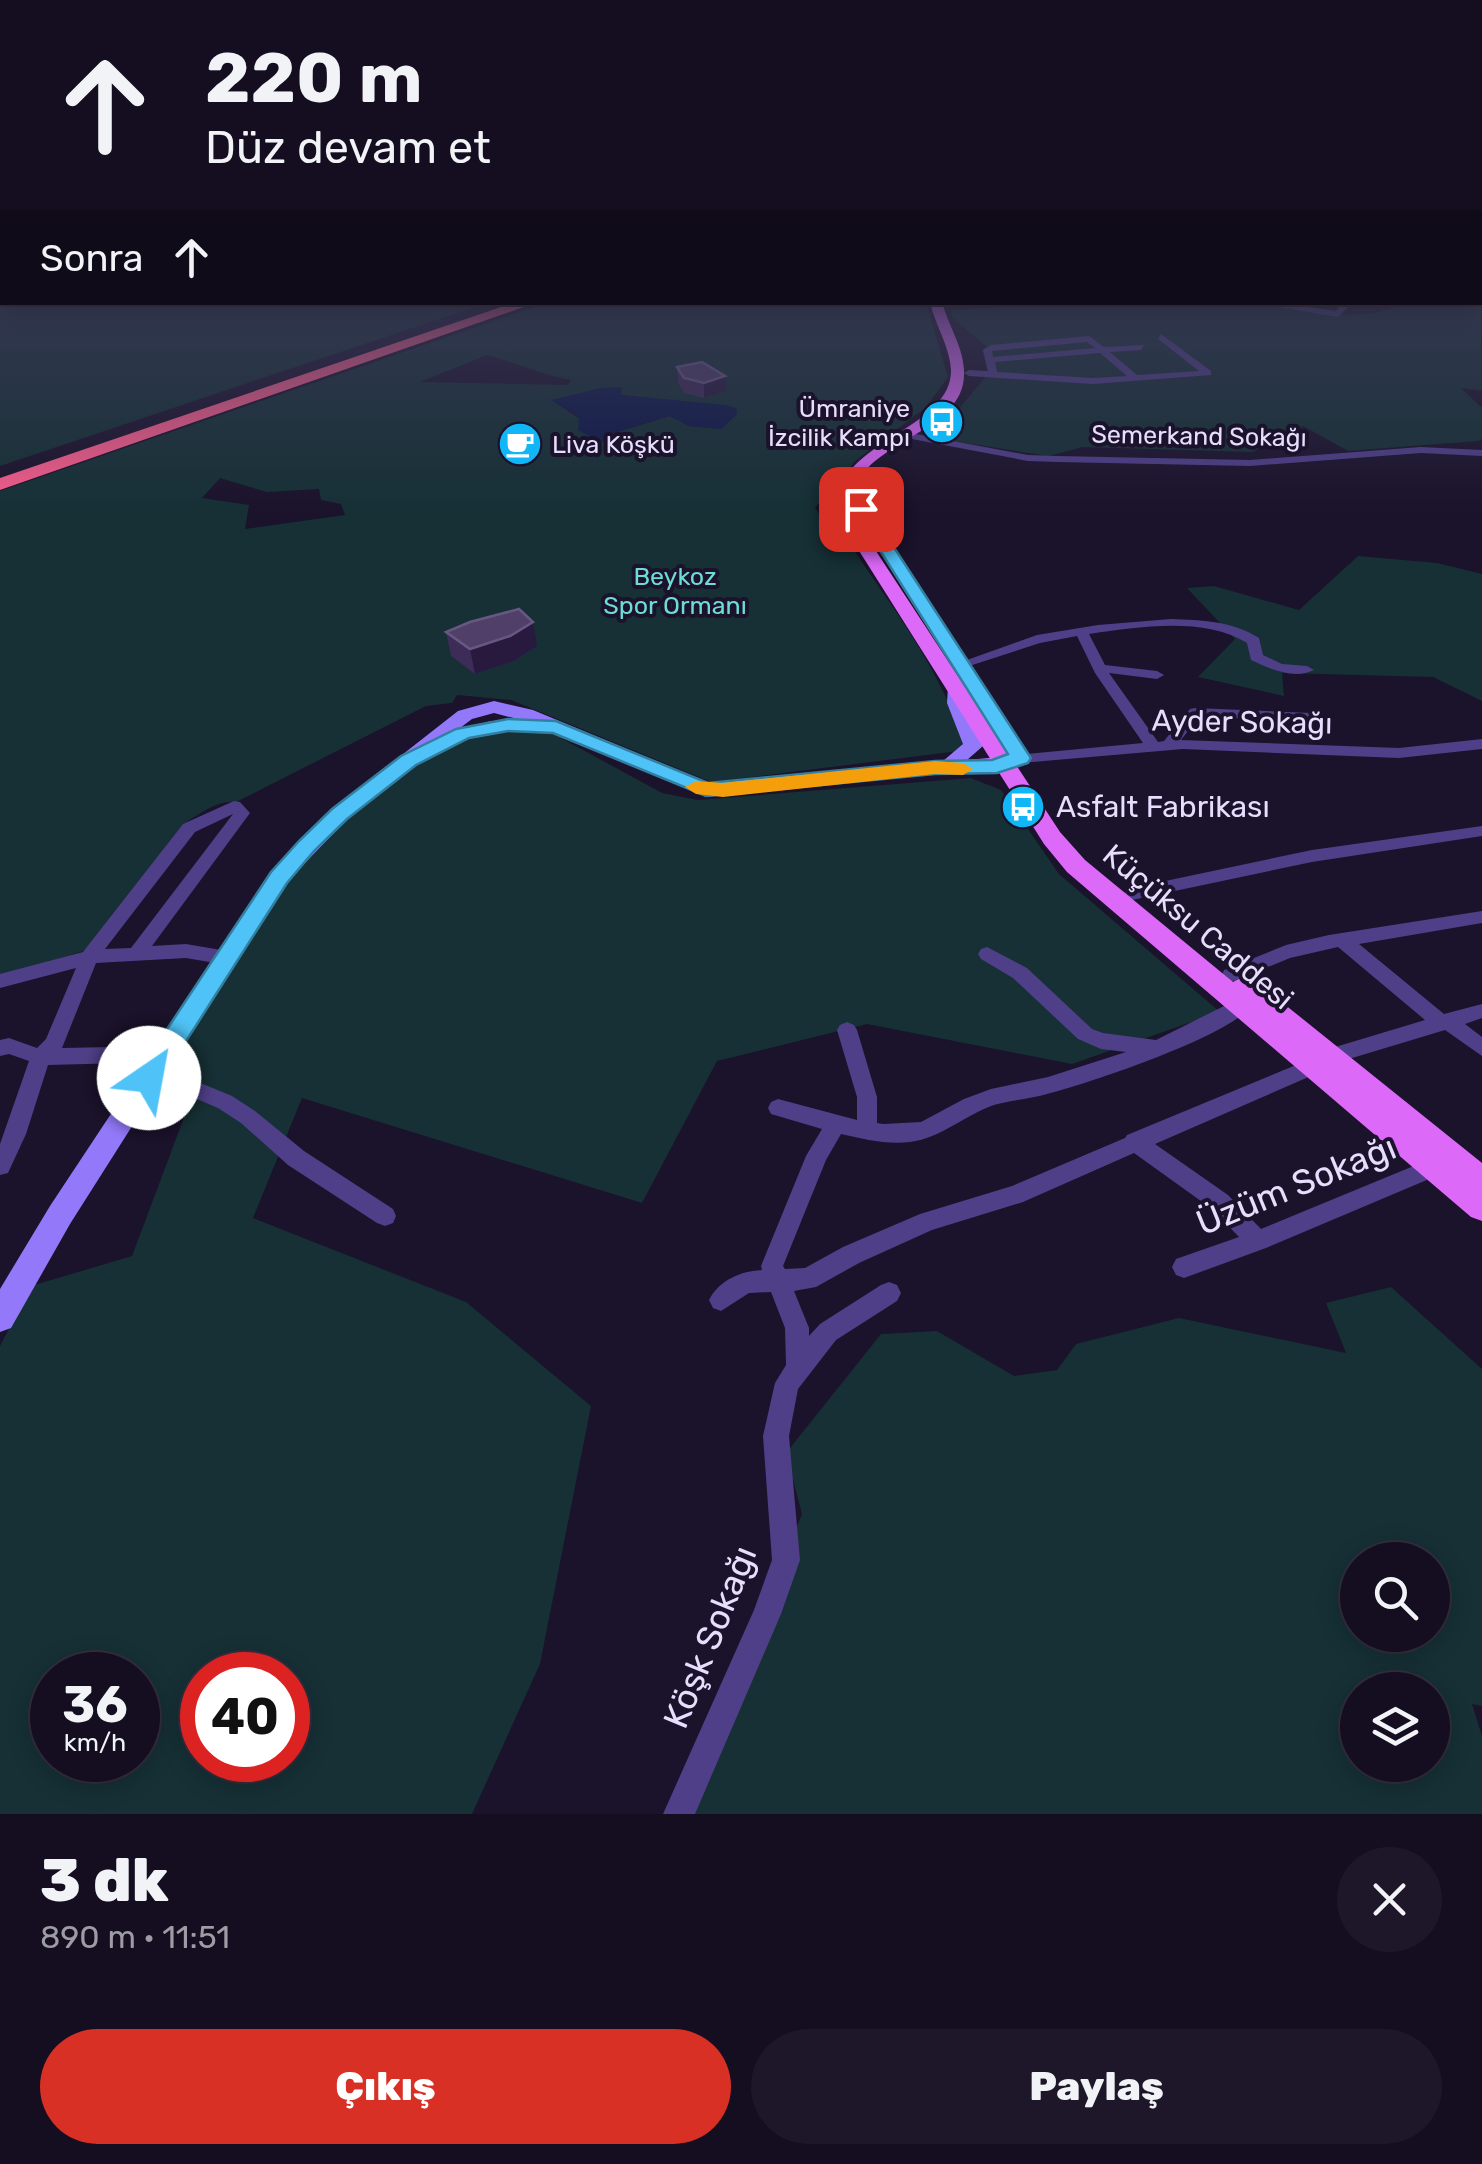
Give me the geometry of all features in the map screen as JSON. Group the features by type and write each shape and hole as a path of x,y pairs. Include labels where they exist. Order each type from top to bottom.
{"highway":[{"path":"0,473 384,344"},
{"path":"0,484 409,344"}],"main road":[{"path":"953,344 964,372"},
{"path":"957,344 964,372"},
{"name":"Küçüksu Caddesi","path":"964,372 945,400 911,436 848,486 844,510 929,631 960,665 1016,766 1046,811 1060,818 1092,860 1223,980"},
{"name":"Küçüksu Caddesi","path":"929,631 957,687 1012,759 1022,790 1076,866 1321,1061 1482,1182"},
{"name":"Küçüksu Caddesi","path":"1321,1061 1482,1208"}],"street":[{"path":"1028,344 1063,380"},
{"path":"993,374 986,350 1032,344"},
{"path":"1094,344 1134,378"},
{"path":"964,372 1063,380 1208,373 1169,344"},
{"path":"988,360 1141,347"},
{"name":"Semerkand Sokağı","path":"911,436 1028,458 1058,459 1250,463 1421,450 1482,453"},
{"path":"960,665 1038,639 1143,622 1237,629 1254,641 1256,657 1264,663 1307,670"},
{"path":"1081,631 1099,668 1161,746 1194,712 1311,717"},
{"path":"1099,668 1157,675"},
{"path":"949,766 973,746 956,703 957,687"},
{"path":"0,1317 279,877 340,814 408,761 489,714 556,727 706,790 949,766 997,766 1012,759"},
{"name":"Ayder Sokağı","path":"1012,759 1161,746 1399,753 1482,744"},
{"path":"949,766 984,772 1022,790"},
{"path":"0,1166 16,1134 40,1057 54,1044 89,957 190,828 234,806 242,813 136,954"},
{"path":"1132,894 1377,844 1482,831"},
{"path":"1223,980 1286,952 1482,917"},
{"path":"1342,940 1482,1048"},
{"path":"0,982 89,957 186,951 226,958"},
{"path":"987,954 1020,973 1085,1034 1101,1041 1156,1048"},
{"path":"778,1108 867,1130 928,1132 978,1102 1019,1089 1055,1084 1206,1028 1248,1001"},
{"path":"721,1300 745,1282 808,1278 916,1227 967,1207 1015,1195 1321,1061 1482,1011"},
{"path":"846,1030 867,1097 867,1130"},
{"path":"0,1048 9,1046 40,1057 164,1054"},
{"path":"149,1078 186,1086 225,1102 248,1116 296,1158 385,1216"},
{"path":"798,1368 797,1328 772,1266 816,1156 837,1122"},
{"path":"1134,1141 1220,1202 1258,1241"},
{"name":"Üzüm Sokağı","path":"1184,1267 1258,1241 1433,1167"},
{"name":"Köşk Sokağı","path":"679,1814 767,1614 786,1560 776,1436 787,1383 828,1332 889,1293"}],"green space":[{"path":"0,344 366,344 0,466"},
{"name":"Beykoz Spor Ormanı","path":"428,344 938,344 948,377 925,408 854,462 835,490 815,507 827,528 843,534 927,661 964,744 959,751 711,782 511,700 457,695 452,703 426,706 236,802 222,803 201,813 182,825 87,950 0,977 0,491","holes":["487,355 571,380 568,385 420,382","601,388 621,388 620,395 697,403 737,414 721,429 689,426 670,416 611,434 609,438 553,401","220,478 267,492 319,489 321,500 341,504 345,515 245,529 249,505 202,498"]},
{"path":"983,344 1481,344 1482,391 1461,388 1482,408 1482,439 1348,451 1303,426 1252,452 1083,447 1048,456 953,441 943,428 988,374 982,349 987,347"},
{"path":"1358,556 1437,563 1482,574 1482,701 1433,677 1282,673 1284,696 1198,677 1235,639 1187,588 1214,586 1299,610"},
{"path":"504,730 550,732 662,793 698,800 971,778 1001,790 1059,874 1220,1012 1072,1064 867,1024 717,1061 642,1203 302,1098 253,1218 466,1302 591,1406 540,1664 472,1814 0,1814 0,1346 31,1286 132,1256 200,1075 160,1064 295,866 378,790 442,746"},
{"path":"1391,1287 1482,1369 1482,1706 1472,1704 1482,1736 1482,1814 679,1814 802,1514 786,1453 881,1334 937,1331 1014,1376 1057,1370 1076,1344 1179,1318 1346,1353 1326,1303"}],"shaded area":[{"path":"622,387 621,395 726,405 736,408 737,414 721,429 689,426 669,416 612,433 616,439 600,442 578,430 579,416 551,400"}],"building":[{"path":"702,362 725,376 704,383 684,378 677,367"},
{"path":"519,609 533,622 510,636 470,649 446,632 470,622"}],"slow traffic":[{"path":"696,787 723,790 839,776 963,769"}],"place":[{"name":"Ümraniye İzcilik Kampı","path":"942,422"},
{"name":"Liva Köşkü","path":"520,444"},
{"name":"Asfalt Fabrikası","path":"1023,807"}],"route":[{"path":"149,1078 279,877 306,846 408,761 463,734 508,725 556,727 706,790 935,768 958,770 997,766 1004,760 1021,758 861,509"}]}
